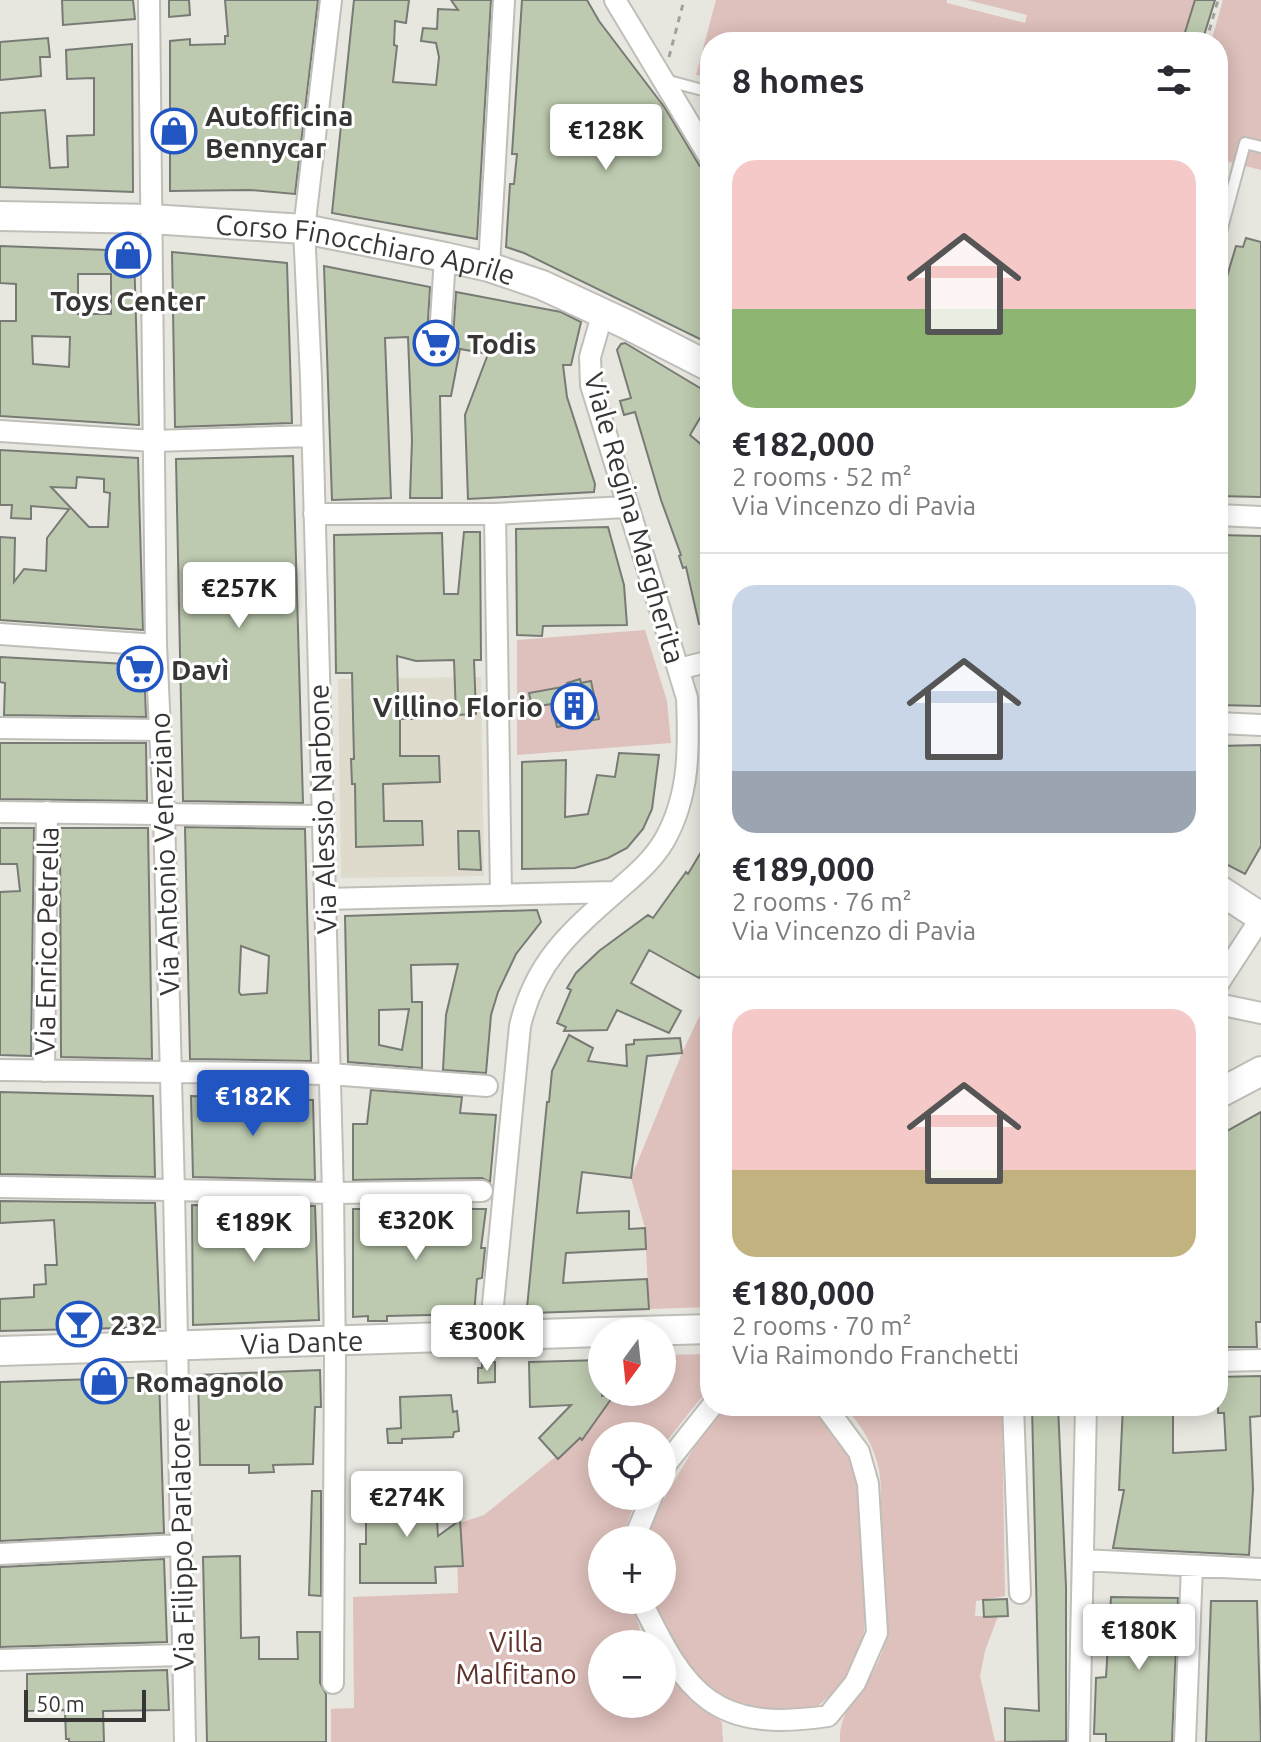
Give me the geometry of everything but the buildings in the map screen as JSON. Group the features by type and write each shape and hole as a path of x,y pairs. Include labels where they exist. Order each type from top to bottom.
{"street":[{"name":"Via Antonio Veneziano","path":"149,0 156,645 164,814 178,1345"},
{"name":"Via Alessio Narbone","path":"331,0 304,229 333,1193 333,1683"},
{"path":"489,267 504,0"},
{"path":"615,0 700,141"},
{"name":"Corso Finocchiaro Aprile","path":"0,216 151,219 304,229 445,257 489,267 542,285 603,312 700,362"},
{"path":"440,337 445,257"},
{"name":"Viale Regina Margherita","path":"490,1336 520,1026 526,999 541,969 560,942 649,862 665,839 684,792 689,751 687,698 591,385 590,357 603,312"},
{"path":"0,431 154,441 312,436"},
{"path":"314,514 495,514 626,507"},
{"path":"495,514 501,895"},
{"path":"1228,515 1261,517"},
{"path":"0,634 156,645"},
{"path":"679,669 700,664"},
{"path":"1228,723 1261,725"},
{"path":"0,728 160,730"},
{"path":"0,812 321,816"},
{"name":"Via Enrico Petrella","path":"44,1071 47,812"},
{"path":"325,899 615,892"},
{"path":"1228,896 1261,917 1228,968"},
{"path":"1228,1006 1261,1013"},
{"path":"0,1070 330,1074 487,1086"},
{"path":"1228,1089 1261,1071"},
{"path":"0,1187 333,1193 482,1191"},
{"name":"Via Dante","path":"676,1330 700,1329"},
{"name":"Via Dante","path":"0,1351 588,1333"},
{"name":"Via Filippo Parlatore","path":"178,1345 179,1545 185,1742"},
{"path":"1228,1361 1261,1360"},
{"path":"676,1451 704,1416"},
{"path":"648,1614 665,1650 694,1690 737,1716 788,1722 828,1716 855,1683 877,1633 868,1484 859,1452 832,1416"},
{"path":"1013,1416 1020,1593"},
{"path":"1079,1742 1086,1416"},
{"path":"0,1554 179,1545"},
{"path":"1083,1560 1261,1569"},
{"path":"1185,1742 1192,1566"},
{"path":"0,1660 182,1655"}],"lane":[{"path":"663,80 700,89"},
{"path":"1228,201 1245,143 1261,147"}],"path":[{"path":"663,80 684,0"},
{"path":"1209,32 1218,0"}],"shaded area":[{"path":"481,677 484,876 341,878 338,679"}],"green space":[{"path":"716,0 947,0 947,3 1025,23 1027,15 967,0 1215,0 1205,32 707,32"},
{"path":"1223,0 1261,0 1261,170 1228,162 1228,32 1214,32"},
{"path":"645,630 667,701 671,743 517,755 517,640"},
{"path":"700,1015 700,1307 649,1309 645,1228 631,1178"},
{"name":"Villa Malfitano","path":"700,1354 700,1399 676,1429 676,1422 590,1422 601,1406 676,1406 676,1355"},
{"name":"Villa Malfitano","path":"716,1416 820,1416 836,1429 847,1448 857,1484 865,1617 863,1645 851,1669 830,1696 810,1712 762,1712 718,1696 701,1684 676,1650 676,1630 665,1630 657,1614 676,1614 676,1526 650,1526 657,1510 676,1510 676,1478 709,1422"},
{"path":"852,1416 1002,1416 1005,1596 976,1601 975,1616 998,1616 980,1676 995,1741 1063,1736 1063,1742 840,1742 843,1719 874,1670 886,1635 880,1556 879,1470 866,1435"},
{"name":"Villa Malfitano","path":"588,1425 588,1510 632,1510 626,1526 588,1526 588,1614 635,1614 640,1630 588,1630 588,1718 676,1718 676,1684 722,1722 723,1742 331,1742 331,1709 354,1708 353,1597 458,1593 457,1524 484,1515 580,1437"}],"place":[{"name":"Autofficina Bennycar","path":"174,131"},
{"name":"Toys Center","path":"128,255"},
{"name":"Todis","path":"436,343"},
{"name":"Davì","path":"140,669"},
{"name":"Villino Florio","path":"574,706"},
{"name":"232","path":"79,1324"},
{"name":"Romagnolo","path":"104,1381"}]}
